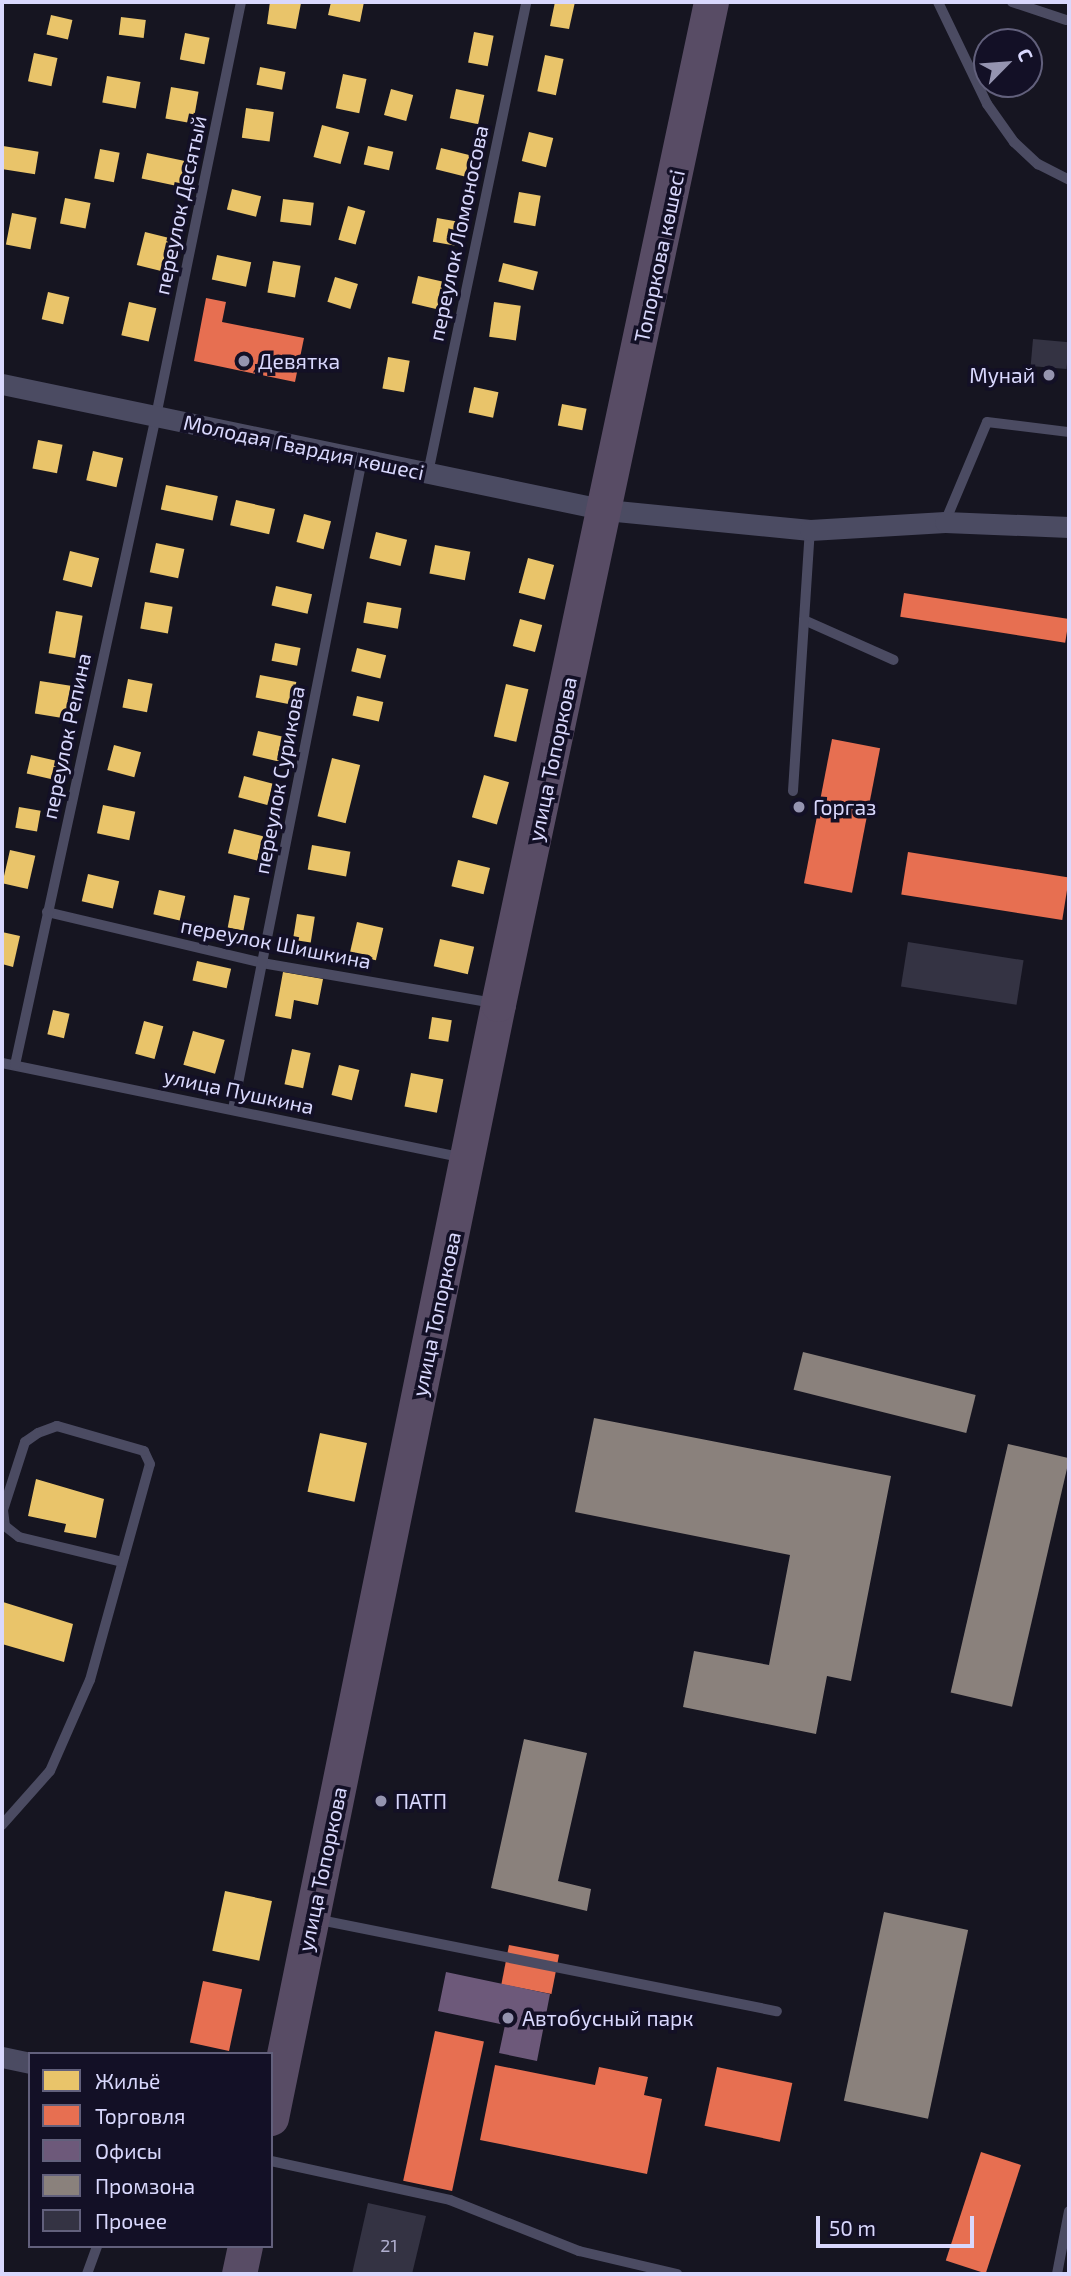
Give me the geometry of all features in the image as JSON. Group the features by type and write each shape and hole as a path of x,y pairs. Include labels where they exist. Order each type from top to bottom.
{"highway":[{"name":"Топоркова көшесі","path":"606,510 712,2"},
{"name":"улица Топоркова","path":"273,2109 498,1004 606,510"},
{"path":"239,2274 245,2248"}],"street":[{"name":"Молодая Гвардия көшесі","path":"2,384 606,510 810,530 945,522 1069,527"},
{"path":"2,2057 28,2063"}],"lane":[{"name":"переулок Десятый","path":"156,416 241,2"},
{"name":"переулок Ломоносова","path":"428,473 526,2"},
{"path":"938,2 987,104 1014,142 1038,164 1069,180"},
{"path":"1012,2 1066,20"},
{"name":"переулок Репина","path":"15,1065 156,416"},
{"path":"945,522 987,422 1069,432"},
{"name":"переулок Сурикова","path":"233,1109 362,459"},
{"path":"793,791 810,530"},
{"path":"804,620 894,660"},
{"name":"переулок Шишкина","path":"47,912 262,963 498,1004"},
{"name":"улица Пушкина","path":"2,1063 468,1158"},
{"path":"2,1825 50,1771 90,1680 150,1464 144,1451 57,1426 38,1433 25,1442 3,1510 5,1526 19,1537 122,1562"},
{"path":"312,1918 777,2011"},
{"path":"273,2161 450,2200 579,2251 677,2274"},
{"path":"1057,2274 1069,2211"},
{"path":"87,2274 96,2248"}],"building: Жильё":[{"path":"270,2 301,3 296,29 267,24"},
{"path":"331,2 364,2 360,22 328,15"},
{"path":"555,2 575,2 569,29 550,26"},
{"path":"51,15 72,20 68,39 47,34"},
{"path":"121,17 146,20 144,38 119,35"},
{"path":"474,32 494,36 488,66 468,62"},
{"path":"185,33 210,38 204,64 180,60"},
{"path":"34,53 57,58 51,86 28,81"},
{"path":"545,55 564,59 556,95 537,91"},
{"path":"260,67 286,72 282,90 257,85"},
{"path":"343,74 366,79 359,113 336,108"},
{"path":"107,76 140,82 136,108 102,103"},
{"path":"171,87 199,92 193,123 165,119"},
{"path":"391,89 413,95 406,121 384,115"},
{"path":"456,89 484,95 478,124 450,118"},
{"path":"246,108 274,112 270,142 242,138"},
{"path":"322,125 349,132 341,164 313,157"},
{"path":"529,132 553,138 546,167 522,161"},
{"path":"3,146 39,152 35,174 2,169"},
{"path":"368,146 393,152 389,170 364,165"},
{"path":"441,148 470,155 465,177 436,169"},
{"path":"100,149 120,153 114,182 94,178"},
{"path":"147,153 186,161 181,187 142,178"},
{"path":"232,189 261,196 256,217 227,209"},
{"path":"519,192 541,196 535,226 514,223"},
{"path":"65,198 91,203 86,228 60,224"},
{"path":"283,199 314,203 311,226 280,222"},
{"path":"348,206 365,211 356,245 338,240"},
{"path":"12,213 37,218 30,249 6,244"},
{"path":"437,218 459,222 454,245 433,242"},
{"path":"145,232 169,238 161,271 137,265"},
{"path":"217,255 251,262 246,287 212,279"},
{"path":"273,261 301,266 295,297 267,293"},
{"path":"503,263 538,272 533,290 498,281"},
{"path":"418,276 443,282 437,309 412,303"},
{"path":"335,277 358,284 350,309 327,302"},
{"path":"48,292 69,297 63,324 42,319"},
{"path":"129,302 156,308 149,341 121,335"},
{"path":"494,302 521,306 516,340 489,337"},
{"path":"388,357 410,361 404,392 382,389"},
{"path":"474,387 498,392 493,418 469,412"},
{"path":"562,404 587,409 582,430 558,426"},
{"path":"38,440 63,445 57,473 32,468"},
{"path":"93,451 123,458 116,487 86,480"},
{"path":"166,485 218,496 213,520 161,509"},
{"path":"236,500 275,509 269,534 230,525"},
{"path":"304,514 331,521 324,549 296,542"},
{"path":"376,532 407,540 401,566 369,558"},
{"path":"156,543 184,549 178,578 150,572"},
{"path":"435,545 470,552 465,580 429,573"},
{"path":"70,551 99,558 92,587 63,580"},
{"path":"528,558 554,565 545,600 519,593"},
{"path":"276,586 312,594 308,614 272,605"},
{"path":"145,602 173,607 168,633 140,629"},
{"path":"367,602 401,608 398,629 363,623"},
{"path":"56,611 83,616 75,658 49,653"},
{"path":"520,619 542,625 535,652 513,646"},
{"path":"275,643 301,648 297,666 272,661"},
{"path":"357,648 386,655 380,679 351,671"},
{"path":"260,675 296,682 292,705 256,698"},
{"path":"128,679 153,684 147,712 122,707"},
{"path":"40,681 71,686 65,718 35,714"},
{"path":"506,684 528,689 516,742 494,737"},
{"path":"357,696 383,702 379,722 353,715"},
{"path":"258,731 284,737 279,761 252,755"},
{"path":"114,745 141,752 134,777 107,770"},
{"path":"31,755 57,761 53,780 27,774"},
{"path":"332,758 360,765 346,823 317,816"},
{"path":"484,775 509,782 497,824 472,817"},
{"path":"244,776 273,784 267,805 238,797"},
{"path":"103,805 135,812 129,840 97,833"},
{"path":"19,807 41,811 37,832 15,828"},
{"path":"234,829 263,836 257,861 228,853"},
{"path":"312,845 350,852 346,876 308,870"},
{"path":"10,850 35,856 28,889 2,883"},
{"path":"458,860 490,868 483,894 451,886"},
{"path":"88,874 119,881 113,908 82,901"},
{"path":"159,890 185,896 180,920 153,914"},
{"path":"234,895 250,898 243,930 228,927"},
{"path":"297,914 315,917 311,942 293,940"},
{"path":"357,922 383,928 376,960 350,954"},
{"path":"2,932 20,936 13,967 2,964"},
{"path":"440,939 474,947 468,974 434,966"},
{"path":"197,961 231,969 227,988 193,980"},
{"path":"283,972 323,979 318,1005 294,1000 291,1019 275,1016"},
{"path":"53,1010 70,1014 64,1038 47,1034"},
{"path":"432,1017 452,1020 448,1042 429,1039"},
{"path":"144,1021 163,1026 155,1059 135,1054"},
{"path":"193,1031 225,1040 215,1074 183,1065"},
{"path":"292,1049 311,1053 303,1088 285,1084"},
{"path":"339,1065 359,1070 352,1100 332,1095"},
{"path":"411,1073 443,1079 437,1113 405,1106"},
{"path":"320,1433 367,1443 354,1502 308,1492"},
{"path":"36,1479 104,1499 96,1538 64,1532 66,1524 28,1516"},
{"path":"3,1602 73,1624 64,1662 2,1644"},
{"path":"225,1891 272,1901 259,1961 212,1951"}],"building: Торговля":[{"path":"206,298 226,302 222,322 304,338 295,382 194,361"},
{"path":"904,593 1069,619 1065,643 900,617"},
{"path":"832,739 880,748 852,893 804,883"},
{"path":"908,852 1069,877 1062,920 901,894"},
{"path":"509,1945 559,1955 551,1994 501,1984"},
{"path":"203,1981 242,1989 229,2051 190,2043"},
{"path":"435,2031 484,2041 452,2191 403,2181"},
{"path":"495,2065 595,2085 599,2067 648,2077 644,2095 662,2099 647,2174 480,2140"},
{"path":"717,2067 792,2083 780,2142 705,2126"},
{"path":"981,2152 1021,2165 986,2273 946,2260"}],"building: Офисы":[{"name":"Автобусный парк","path":"446,1972 550,1994 537,2061 499,2053 505,2025 438,2011"}],"building: Промзона":[{"path":"803,1352 976,1395 966,1433 794,1390"},
{"path":"594,1418 891,1476 851,1681 827,1676 816,1734 683,1707 694,1651 769,1665 790,1555 575,1512"},
{"path":"1008,1444 1069,1458 1012,1707 951,1692"},
{"path":"524,1739 587,1753 558,1881 591,1889 587,1911 491,1888"},
{"path":"884,1912 968,1930 928,2119 844,2101"}],"building: Прочее":[{"path":"1033,339 1069,342 1067,369 1031,366"},
{"path":"908,942 1024,960 1017,1005 901,986"},
{"path":"368,2203 426,2216 412,2274 352,2274"}],"place":[{"name":"Девятка","path":"244,361"},
{"name":"Мунай","path":"1049,375"},
{"name":"Горгаз","path":"799,807"},
{"name":"ПАТП","path":"381,1801"},
{"name":"Автобусный парк","path":"508,2018"}]}
